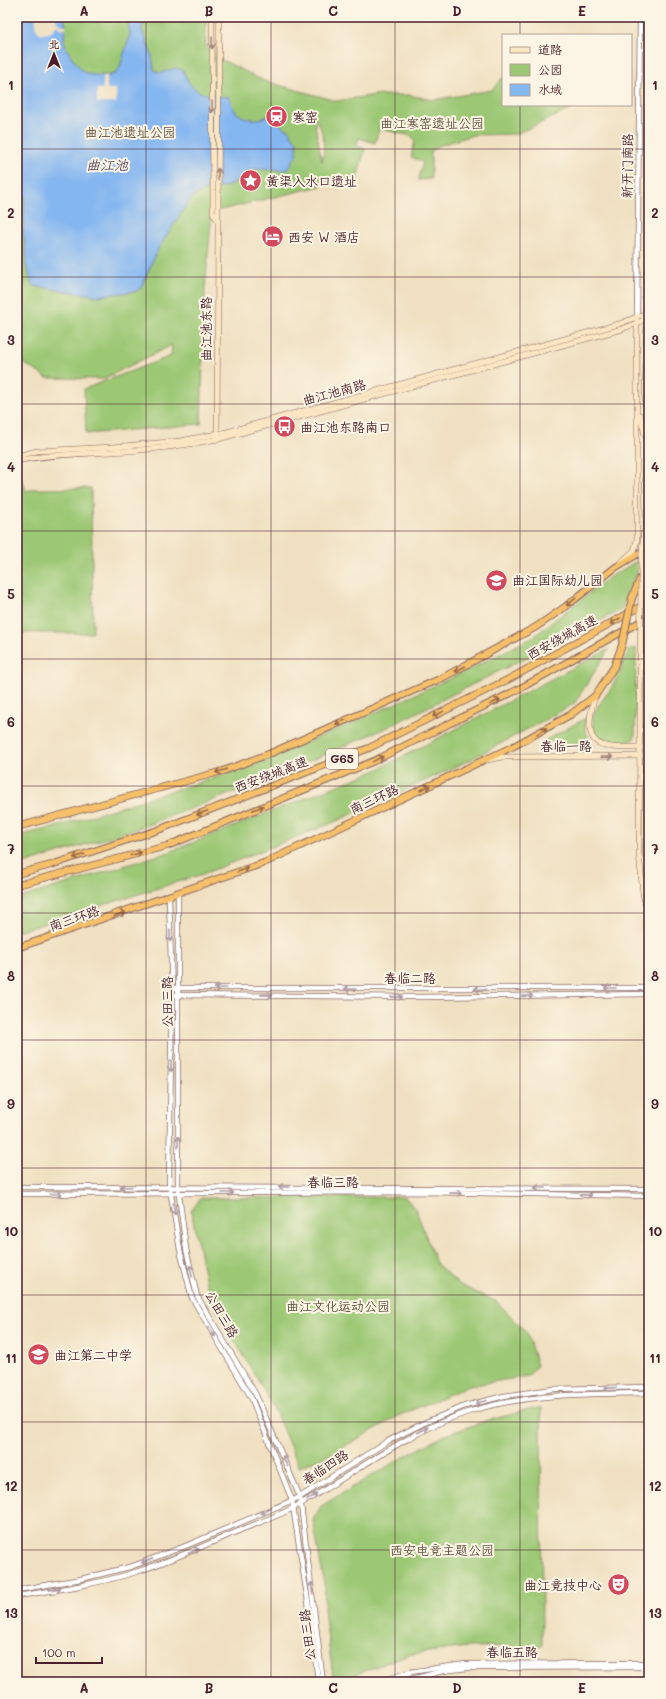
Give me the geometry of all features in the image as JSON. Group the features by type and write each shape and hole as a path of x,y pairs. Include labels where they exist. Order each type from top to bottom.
{"highway":[{"path":"17,827 223,771 277,750 442,678 536,627 565,607 616,567 649,548"},
{"name":"南三环路","path":"17,948 169,897 264,863 514,746 570,716 595,696 614,667 622,645 632,598 640,579 649,566"},
{"name":"西安绕城高速","path":"17,874 51,865 158,830 369,748 511,678 649,602"},
{"name":"西安绕城高速","path":"17,885 167,846 374,761 519,689 649,617"}],"main road":[{"name":"曲江池东路","path":"212,17 213,213 218,216"},
{"name":"曲江池东路","path":"218,440 216,434 219,17"},
{"name":"曲江池南路","path":"17,456 37,451 113,447 180,441 216,434 255,425 619,324 649,312"},
{"path":"634,550 637,540 637,316 648,319 646,349 646,402 649,423"},
{"name":"曲江池南路","path":"17,461 38,456 113,452 181,446 218,440 622,329 648,319"},
{"path":"646,349 649,363"},
{"path":"638,398 641,420 649,445"},
{"path":"649,438 646,460 646,512 648,544 645,840 645,858 649,898"},
{"path":"646,512 642,564 639,853 643,894 649,918"},
{"path":"616,567 634,550 649,539"},
{"name":"春临一路","path":"595,696 589,726 590,734 593,738 608,748 649,747"},
{"name":"春临一路","path":"484,760 502,758 649,756"}],"street":[{"name":"新开门南路","path":"637,316 640,17"},
{"name":"公田三路","path":"178,893 175,988 178,1186 186,1249 197,1296 256,1395 300,1496 323,1682"},
{"name":"公田三路","path":"169,897 175,988"},
{"name":"春临二路","path":"175,988 649,988"},
{"name":"春临二路","path":"175,995 420,997 649,994"},
{"name":"公田三路","path":"175,995 170,1187 180,1250 192,1298 251,1397 292,1500 318,1682"},
{"name":"春临三路","path":"17,1187 178,1186 649,1188"},
{"name":"春临三路","path":"17,1194 422,1192 649,1196"},
{"name":"春临四路","path":"17,1590 81,1579 133,1566 188,1545 300,1496 388,1441 426,1422 465,1406 504,1396 553,1389 649,1387"},
{"name":"春临四路","path":"17,1596 88,1583 135,1572 192,1552 301,1504 391,1447 428,1428 468,1412 506,1402 554,1395 649,1393"},
{"name":"春临五路","path":"378,1682 410,1672 465,1664 649,1663"},
{"name":"春临五路","path":"401,1682 443,1671 468,1668 649,1667"}],"green space":[{"name":"曲江池遗址公园","path":"17,17 206,17 206,47 222,60 264,81 337,101 376,95 409,95 433,100 492,90 502,78 502,106 572,106 569,110 516,134 473,135 438,146 431,152 431,179 418,180 423,162 411,157 415,141 412,136 379,129 375,143 359,138 356,146 365,149 356,182 322,181 321,186 212,212 205,289 201,424 86,434 84,389 171,356 172,345 103,379 47,378 17,359","holes":["314,119 320,128 324,151 322,162"]},
{"path":"23,480 26,491 34,489 91,488 93,633 17,633 17,481"},
{"path":"637,561 637,574 627,592 623,609 386,728 254,785 136,829 17,866 17,836 52,828 246,768 359,720 468,670 533,637 610,577"},
{"path":"636,648 634,739 616,743 597,739 593,722 596,709 610,690 628,651"},
{"path":"609,649 574,704 470,760 332,823 203,874 17,932 17,899 169,852 379,769"},
{"path":"586,718 585,731 591,743 546,744 544,742 544,741"},
{"name":"曲江文化运动公园","path":"405,1197 416,1210 436,1263 458,1284 497,1302 527,1333 537,1366 528,1376 469,1386 400,1415 331,1454 299,1467 272,1404 209,1297 191,1211 201,1198"},
{"name":"西安电竞主题公园","path":"541,1407 542,1646 467,1647 406,1655 344,1679 333,1676 324,1610 325,1589 313,1520 321,1506 393,1463 443,1436 485,1421"}],"water":[{"name":"曲江池","path":"17,17 63,17 66,25 64,39 65,43 69,53 76,63 87,74 107,76 115,74 120,67 130,34 128,23 119,17 144,17 142,30 152,55 154,70 160,73 176,68 183,70 186,78 195,89 206,94 229,97 235,111 243,117 261,119 269,115 274,117 284,129 289,129 291,135 297,142 297,156 291,162 292,164 287,170 251,169 229,186 206,190 195,195 187,204 158,249 142,286 137,291 98,296 33,286 25,262 27,259 23,232 25,198 17,183"}],"pier":[{"path":"36,17 56,17 56,21 62,25 66,25 66,29 61,29 57,25 50,33 40,34 35,27"},
{"path":"103,76 107,76 107,89 116,89 116,103 97,103 97,89 103,89"}],"place":[{"name":"寒窑","path":"276,117"},
{"name":"黄渠入水口遗址","path":"251,181"},
{"name":"西安 W 酒店","path":"273,237"},
{"name":"曲江池东路南口","path":"284,427"},
{"name":"曲江国际幼儿园","path":"496,580"},
{"name":"曲江第二中学","path":"38,1355"},
{"name":"曲江竞技中心","path":"618,1585"}],"park label":[{"name":"曲江寒窑遗址公园","path":"432,123"}]}
